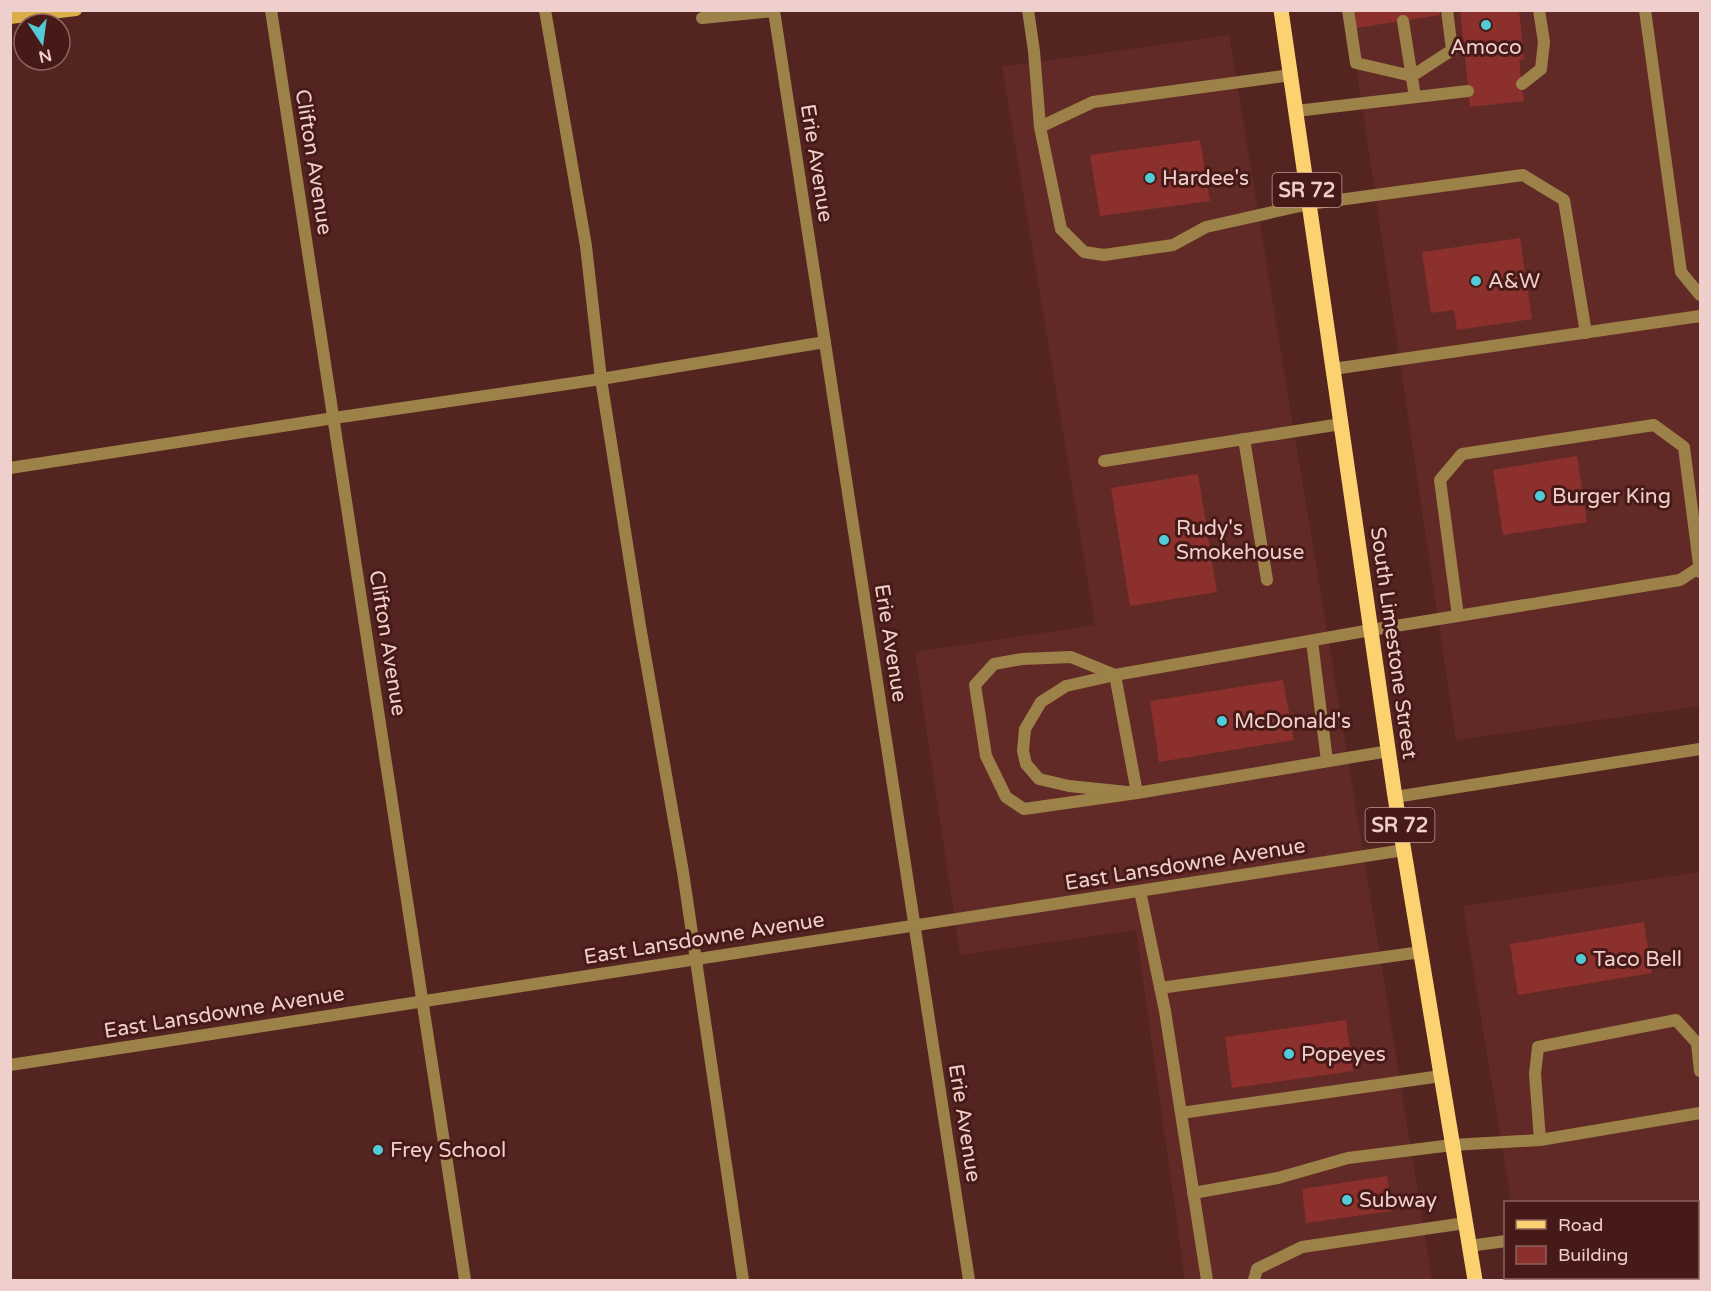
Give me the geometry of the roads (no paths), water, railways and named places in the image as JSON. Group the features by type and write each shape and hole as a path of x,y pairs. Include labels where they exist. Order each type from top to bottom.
{"main road":[{"path":"10,18 76,10"},
{"name":"South Limestone Street","path":"1281,10 1395,797 1475,1281"}],"street":[{"name":"Clifton Avenue","path":"271,10 465,1281"},
{"path":"545,10 586,246 601,379 640,626 683,872 743,1281"},
{"path":"1029,10 1040,127 1061,229 1084,252 1104,255 1173,245 1206,227 1309,204 1523,175 1564,200 1586,333"},
{"path":"1348,10 1356,63 1412,76 1452,50 1447,10"},
{"path":"1522,84 1541,69 1544,42 1539,10"},
{"path":"1645,10 1681,272 1701,295"},
{"path":"702,18 774,11"},
{"name":"Erie Avenue","path":"774,11 969,1281"},
{"path":"1403,21 1415,98"},
{"path":"1040,127 1093,102 1291,75"},
{"path":"1296,111 1468,91"},
{"path":"1333,369 1701,316"},
{"path":"10,468 601,379 825,342"},
{"path":"1104,461 1341,424"},
{"path":"1458,616 1440,480 1462,454 1654,425 1684,447 1701,572"},
{"path":"1244,439 1267,580"},
{"path":"1137,793 1069,786 1039,779 1026,764 1023,751 1025,729 1041,702 1066,686 1115,675 1371,630 1680,580 1700,567"},
{"path":"1312,641 1327,761"},
{"path":"1115,675 1071,657 1022,659 994,664 975,686 986,756 1006,797 1024,809 1137,793 1389,751"},
{"path":"1115,675 1137,793"},
{"path":"1395,797 1701,749"},
{"name":"East Lansdowne Avenue","path":"10,1065 1404,850"},
{"path":"1140,891 1160,988 1207,1281"},
{"path":"1160,988 1421,952"},
{"path":"1540,1140 1535,1074 1538,1047 1676,1020 1697,1043 1701,1071"},
{"path":"1181,1113 1441,1076"},
{"path":"1193,1193 1278,1178 1348,1158 1452,1145 1540,1140 1701,1113"},
{"path":"1254,1281 1257,1269 1302,1247 1465,1223"},
{"path":"1469,1246 1504,1241"}],"place":[{"name":"Amoco","path":"1486,25"},
{"name":"Hardee's","path":"1150,178"},
{"name":"A&W","path":"1476,281"},
{"name":"Burger King","path":"1540,496"},
{"name":"Rudy's Smokehouse","path":"1164,540"},
{"name":"McDonald's","path":"1222,721"},
{"name":"Taco Bell","path":"1581,959"},
{"name":"Popeyes","path":"1289,1054"},
{"name":"Frey School","path":"378,1150"},
{"name":"Subway","path":"1347,1200"}]}
